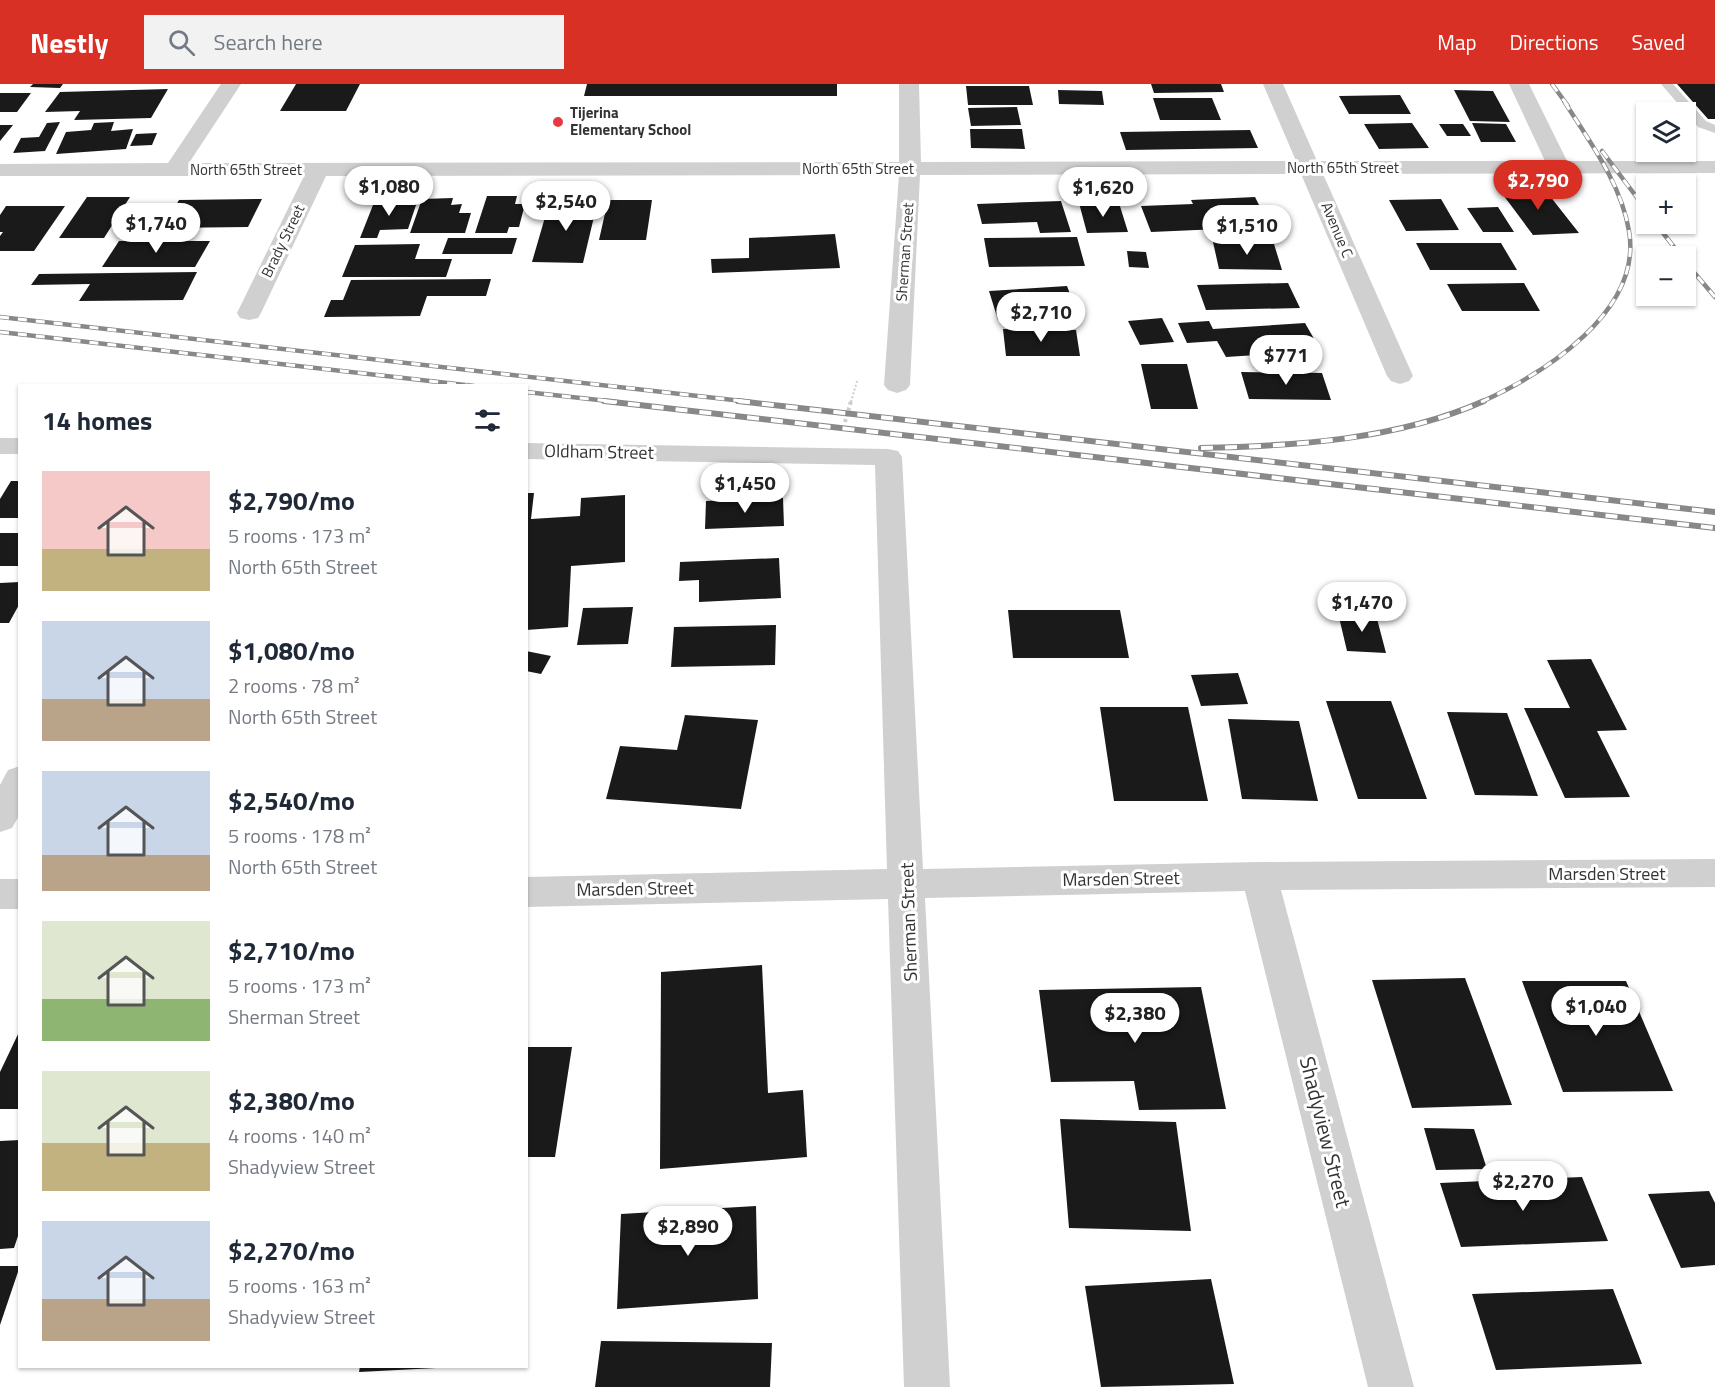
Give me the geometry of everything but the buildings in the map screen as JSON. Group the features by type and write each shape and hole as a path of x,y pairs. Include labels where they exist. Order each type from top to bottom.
{"street":[{"path":"174,170 231,84"},
{"name":"Sherman Street","path":"897,385 910,169 909,84"},
{"name":"Avenue C","path":"1273,84 1400,376"},
{"path":"1519,84 1558,167"},
{"name":"North 65th Street","path":"0,170 1715,167"},
{"name":"Brady Street","path":"249,313 318,170"},
{"path":"0,446 18,446"},
{"name":"Oldham Street","path":"528,451 888,457"},
{"name":"Sherman Street","path":"888,457 908,884 927,1387"},
{"path":"0,818 18,783"},
{"name":"Marsden Street","path":"528,892 1259,876 1715,873"},
{"name":"Shadyview Street","path":"1259,876 1390,1387"},
{"path":"0,894 18,894"}],"lane":[{"path":"1667,84 1702,124 1715,129"}],"path":[{"path":"837,456 852,391 858,378 877,360 898,349"}],"railway":[{"path":"1552,84 1568,106"},
{"path":"1481,402 1532,375 1559,357 1584,336 1605,313 1620,288 1629,260 1629,231 1619,196 1603,163 1564,101"},
{"path":"1602,151 1636,196"},
{"path":"1664,234 1673,246"},
{"path":"1696,275 1715,297"},
{"path":"0,317 751,402"},
{"path":"0,332 456,384"},
{"path":"528,392 617,402"},
{"path":"604,401 1715,528"},
{"path":"738,401 1715,512"},
{"path":"1201,448 1309,443 1345,438 1416,425 1484,401"}],"place":[{"name":"Tijerina Elementary School","path":"558,122"}]}
